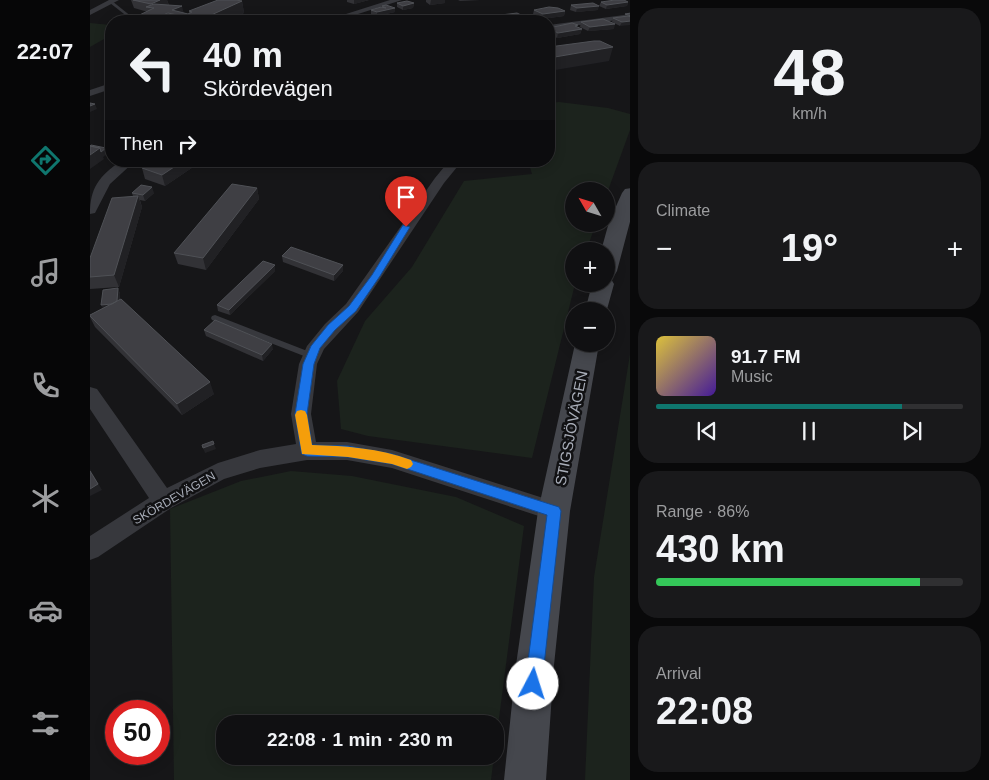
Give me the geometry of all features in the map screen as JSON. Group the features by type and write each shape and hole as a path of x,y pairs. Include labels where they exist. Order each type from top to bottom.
{"main road":[{"path":"615,244 628,205"},
{"name":"STIGSJÖVÄGEN","path":"525,780 535,665 554,511 585,352"}],"street":[{"path":"348,15 398,0"},
{"path":"90,13 113,1"},
{"path":"555,26 630,16"},
{"path":"90,93 105,88"},
{"path":"90,210 104,181 120,167"},
{"path":"307,450 301,414 308,364 316,346 352,308 438,181 451,167"},
{"path":"90,394 163,501"},
{"name":"SKÖRDEVÄGEN","path":"90,549 163,501 218,472 260,459 307,450 348,451 392,459 554,511"}],"lane":[{"path":"113,1 128,15"},
{"path":"215,318 312,356"}],"shaded area":[{"path":"90,23 105,24 105,38 90,47"},
{"path":"555,102 608,108 630,114 630,130 611,182 565,182 565,232 593,232 589,242 565,242 565,292 573,292 571,302 565,302 565,324 532,458 368,436 341,429 337,381 365,321 412,267 464,181 532,174 530,167 555,167"},
{"path":"630,354 630,780 585,780 594,577"},
{"path":"291,471 352,476 456,497 524,526 499,715 216,715 216,765 493,765 491,780 174,780 170,509 241,481"}],"building":[{"path":"133,0 160,0 151,4"},
{"path":"218,0 242,1 211,15 177,15 168,13 163,15 139,15 154,8 146,7 154,4 182,6 172,10 188,14 192,12 189,11"},
{"path":"615,0 628,2 607,5 601,2"},
{"path":"407,1 414,3 403,6 397,3"},
{"path":"593,3 599,6 577,8 571,5"},
{"path":"386,5 395,8 377,12 371,10 381,7 386,8 382,6"},
{"path":"549,7 565,11 543,14 534,10"},
{"path":"517,13 521,15 501,15"},
{"path":"628,16 630,17 630,21 622,22 613,18"},
{"path":"603,19 615,24 590,27 581,22"},
{"path":"572,23 582,29 558,33 555,31 555,27"},
{"path":"600,41 613,47 555,57 555,46"},
{"path":"90,146 105,149 101,152 100,148"},
{"path":"90,146 100,148 90,155"},
{"path":"144,167 174,167 162,175 142,168"},
{"path":"232,184 257,188 203,258 174,253"},
{"path":"141,185 152,187 143,195 132,193"},
{"path":"138,196 114,275 90,277 90,258 112,198"},
{"path":"291,247 343,265 334,275 282,256"},
{"path":"263,261 275,265 229,310 217,305"},
{"path":"118,288 117,301 112,304 101,305 103,290"},
{"path":"121,299 210,382 177,404 90,316"},
{"path":"215,320 272,344 262,355 204,330"},
{"path":"213,441 214,444 203,448 202,445"},
{"path":"90,471 98,484 90,489"}],"slow traffic":[{"path":"301,415 307,450 348,451 392,459 407,464"}],"route":[{"path":"406,227 376,276 352,308 316,346 308,364 301,414 307,450 348,451 392,459 554,511 533,684"}]}
